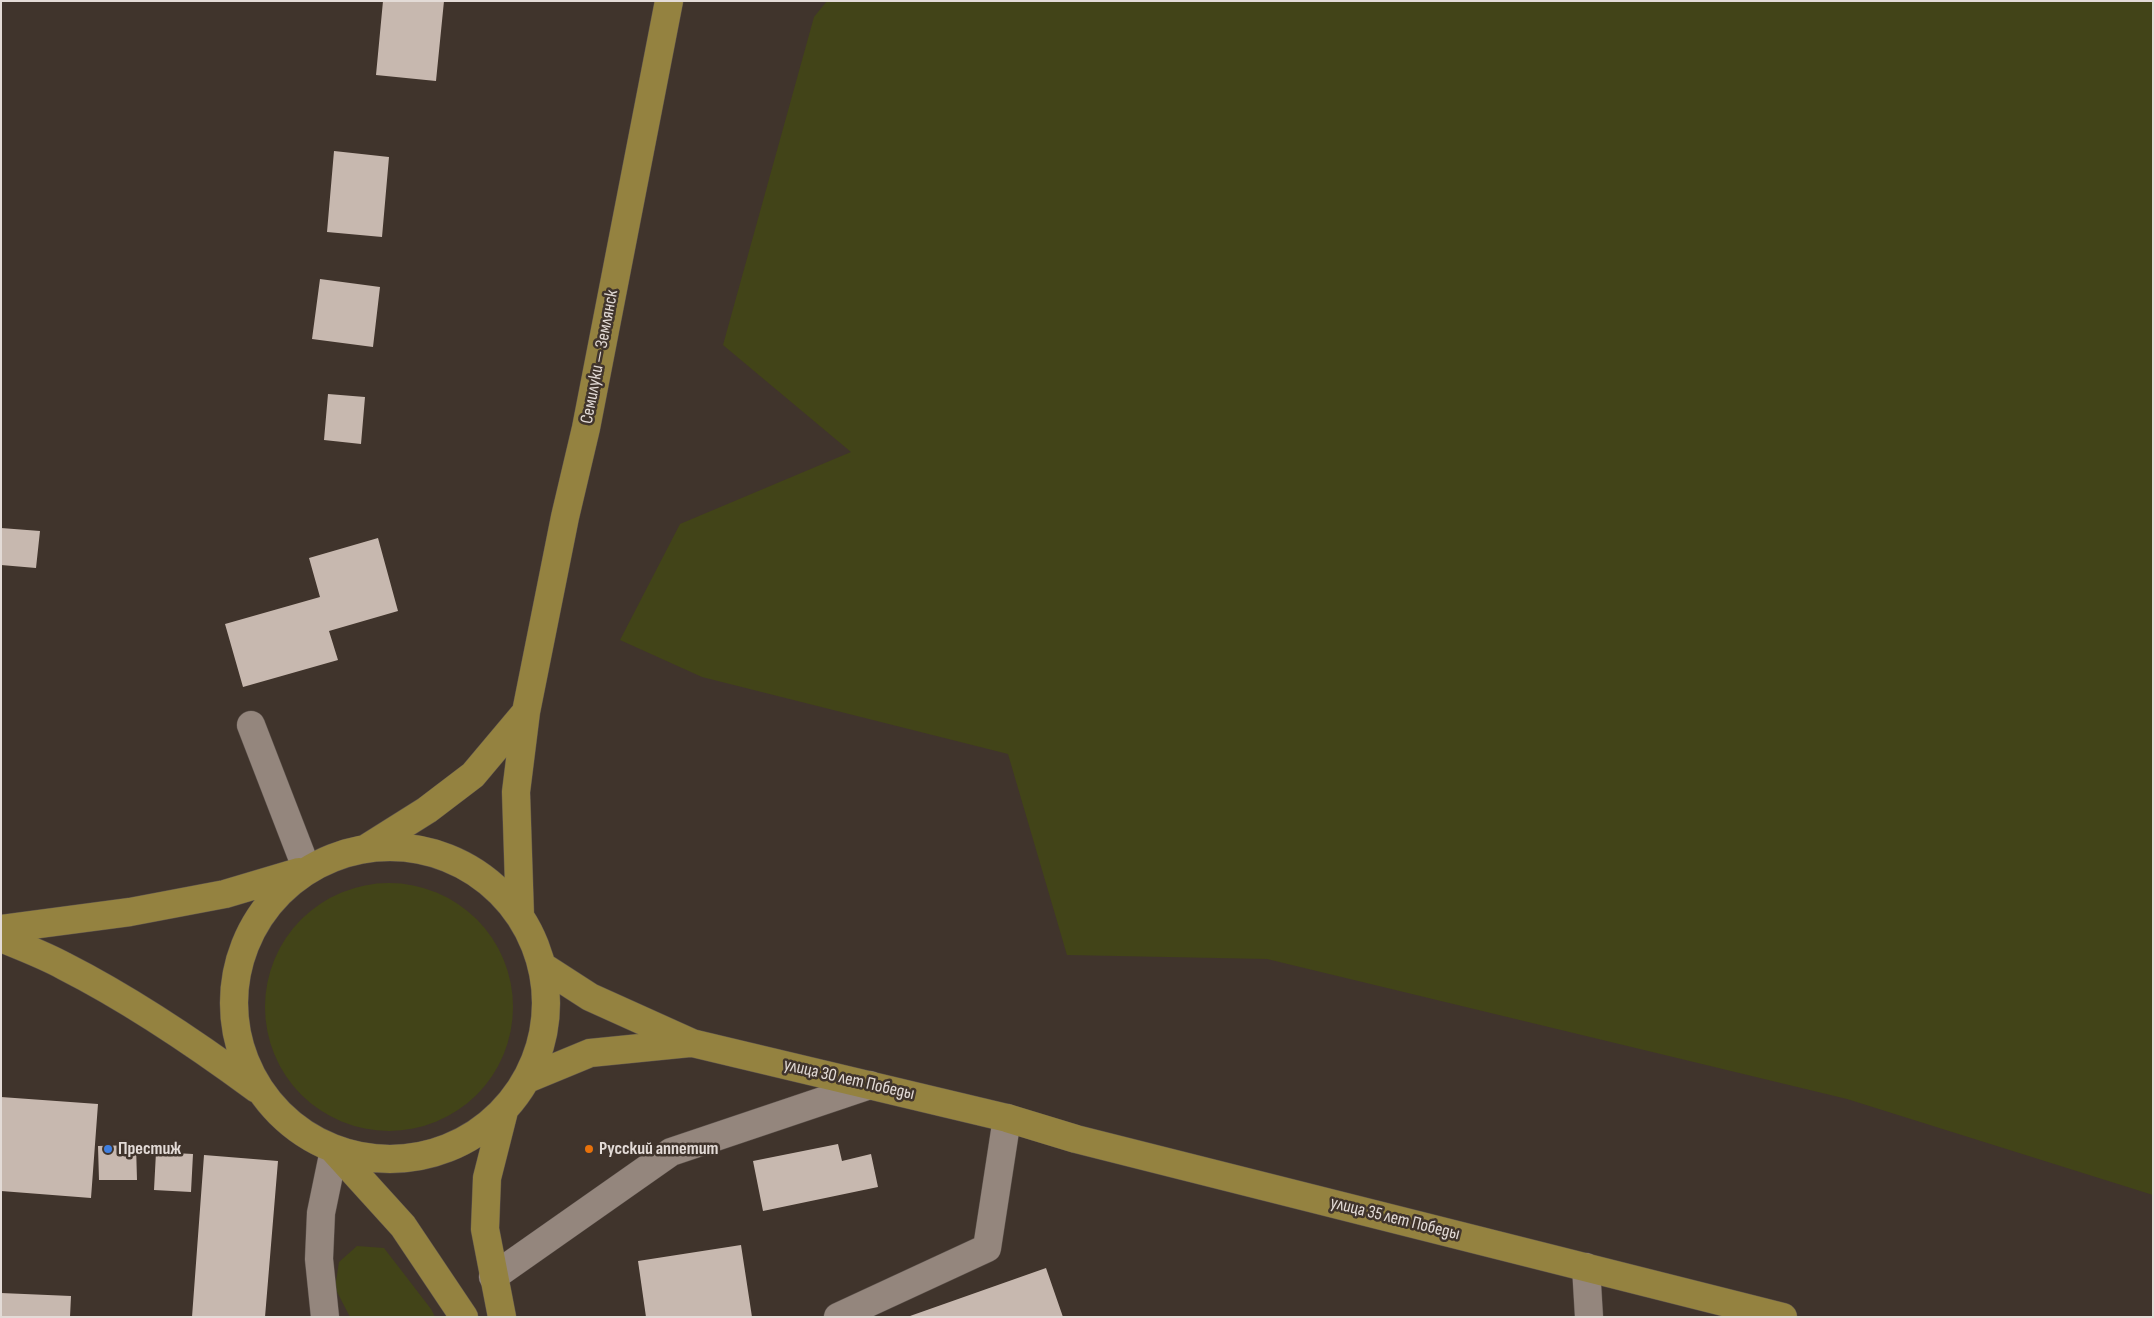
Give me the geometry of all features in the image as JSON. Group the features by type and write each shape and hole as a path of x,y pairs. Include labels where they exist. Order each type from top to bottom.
{"main road":[{"name":"Семилуки — Землянск","path":"520,916 516,792 526,712 565,517 586,428 669,1"},
{"path":"365,848 426,810 472,775 526,712"},
{"path":"1,929 130,912 215,896 308,870 335,856 365,848 407,848 447,858 484,878 520,916 530,935 542,966 546,1004 541,1043 527,1079 504,1111 467,1140 425,1157 378,1160 334,1150 292,1126 260,1091 202,1049 135,1005 63,965 1,938"},
{"path":"260,1091 239,1045 233,995 244,946 269,903 308,870"},
{"path":"542,966 590,997 692,1043"},
{"path":"527,1079 590,1053 692,1043"},
{"name":"улица 30 лет Победы","path":"692,1043 1007,1118"},
{"path":"502,1317 485,1229 487,1178 504,1111"},
{"name":"улица 35 лет Победы","path":"1007,1118 1086,1142 1784,1317"},
{"path":"334,1150 402,1226 464,1317"}],"street":[{"path":"251,725 308,870"},
{"path":"493,1277 671,1152 870,1085"},
{"path":"838,1317 987,1248 1007,1118"},
{"path":"325,1317 319,1259 321,1213 334,1150"},
{"path":"1586,1266 1589,1317"}],"green space":[{"path":"827,1 2153,1 2153,1195 1847,1099 1267,959 1067,955 1008,754 702,677 620,640 680,524 851,452 723,345 814,17"},
{"path":"389,883 413,885 436,892 458,904 477,919 492,938 504,960 511,983 513,1007 511,1031 504,1054 492,1076 477,1095 458,1110 436,1122 413,1129 389,1131 365,1129 342,1122 320,1110 301,1095 286,1076 274,1054 267,1031 265,1007 267,983 274,960 286,938 301,919 320,904 342,892 365,885"},
{"path":"357,1246 384,1248 431,1309 435,1317 350,1317 335,1288 339,1262"}],"building":[{"path":"383,1 444,1 436,81 376,75"},
{"path":"334,151 389,157 382,237 327,232"},
{"path":"320,279 380,287 373,347 312,339"},
{"path":"328,394 365,397 361,444 324,440"},
{"path":"1,528 40,531 36,568 1,565"},
{"path":"378,538 398,611 329,631 338,660 243,687 225,624 320,597 309,558"},
{"path":"1,1097 98,1104 91,1198 1,1191"},
{"path":"838,1144 842,1161 871,1154 878,1187 763,1211 753,1161"},
{"path":"136,1145 137,1180 99,1180 98,1146"},
{"path":"156,1152 193,1154 191,1192 154,1190"},
{"path":"204,1155 278,1161 265,1317 192,1317"},
{"path":"741,1245 752,1317 646,1317 638,1261"},
{"path":"1046,1268 1063,1317 910,1317 910,1316"},
{"path":"1,1293 71,1296 70,1317 1,1317"}],"place":[{"name":"Престиж","path":"108,1149"},
{"name":"Русский аппетит","path":"589,1149"}]}
